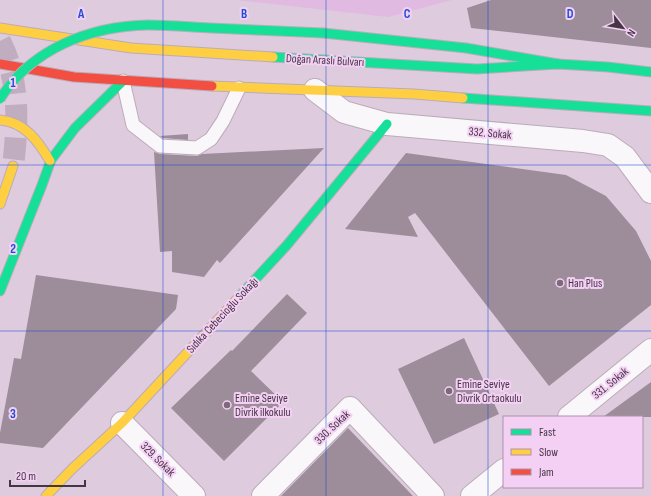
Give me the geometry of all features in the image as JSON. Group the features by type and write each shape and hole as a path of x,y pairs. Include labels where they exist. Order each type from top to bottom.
{"main road":[{"path":"0,99 16,77 48,51 66,42 91,33 120,27 148,25 323,33 466,48 558,64"},
{"name":"Doğan Araslı Bulvarı","path":"0,28 131,48 308,60 477,69 558,64 608,67 651,72"},
{"path":"0,64 74,77 123,81 239,88 414,94 651,111"},
{"path":"0,291 43,185 50,162 61,144 78,124 123,81"},
{"path":"0,120 16,124 30,133 42,146 50,162"},
{"name":"Sıdıka Cebecioğlu Sokağı","path":"46,496 72,469 122,423 287,245 387,124"},
{"path":"0,204 13,166"}],"street":[{"name":"332. Sokak","path":"315,90 344,112 387,124 583,141 608,146 625,157 651,192"},
{"name":"331. Sokak","path":"570,416 651,350"},
{"name":"330. Sokak","path":"263,496 350,408 433,496"},
{"name":"329. Sokak","path":"122,423 194,496"},
{"path":"472,496 503,471"}],"lane":[{"path":"123,81 133,125 160,146 197,148 211,139 223,121 239,88"}],"shaded area":[{"path":"236,0 452,0 388,17"}],"building":[{"path":"491,0 651,0 651,48 471,28 467,8"},
{"path":"188,134 188,140 163,138 160,136"},
{"path":"324,148 220,263 217,260 204,277 172,272 172,251 160,252 154,152 160,154 197,156 202,154"},
{"name":"Han Plus","path":"406,153 566,175 606,196 636,231 651,261 651,305 549,386 415,213 408,217 418,237 345,229"},
{"path":"36,275 178,295 176,309 43,448 0,443 0,433 14,358 21,359"},
{"name":"Emine Seviye Divrik ilkokulu","path":"287,294 307,313 251,371 283,402 224,461 171,408 231,350 232,351"},
{"name":"Emine Seviye Divrik Ortaokulu","path":"464,338 499,414 434,444 398,369"},
{"path":"651,382 651,417 604,416"},
{"path":"348,428 413,496 281,496"}],"tunnel":[{"path":"0,41 7,56 11,71 16,103 16,135 13,166"}],"traffic: fast":[{"path":"0,99 28,66 45,54 64,44 105,30 126,26 156,25 323,33"},
{"path":"323,33 466,48 558,64"},
{"path":"273,57 477,69 558,64 608,67 651,72"},
{"path":"0,291 51,160 75,128 123,81"},
{"path":"463,98 651,111"},
{"path":"239,297 287,245 387,124"}],"traffic: slow":[{"path":"0,28 131,48 273,57"},
{"path":"212,86 414,94 463,98"},
{"path":"0,120 17,124 24,129 41,146 50,161"},
{"path":"0,204 13,166"},
{"path":"46,496 72,469 122,423 239,297"}],"traffic: jam":[{"path":"0,64 74,77 212,86"}],"place":[{"name":"Han Plus","path":"560,283"},
{"name":"Emine Seviye Divrik Ortaokulu","path":"449,391"},
{"name":"Emine Seviye Divrik ilkokulu","path":"227,405"}]}
